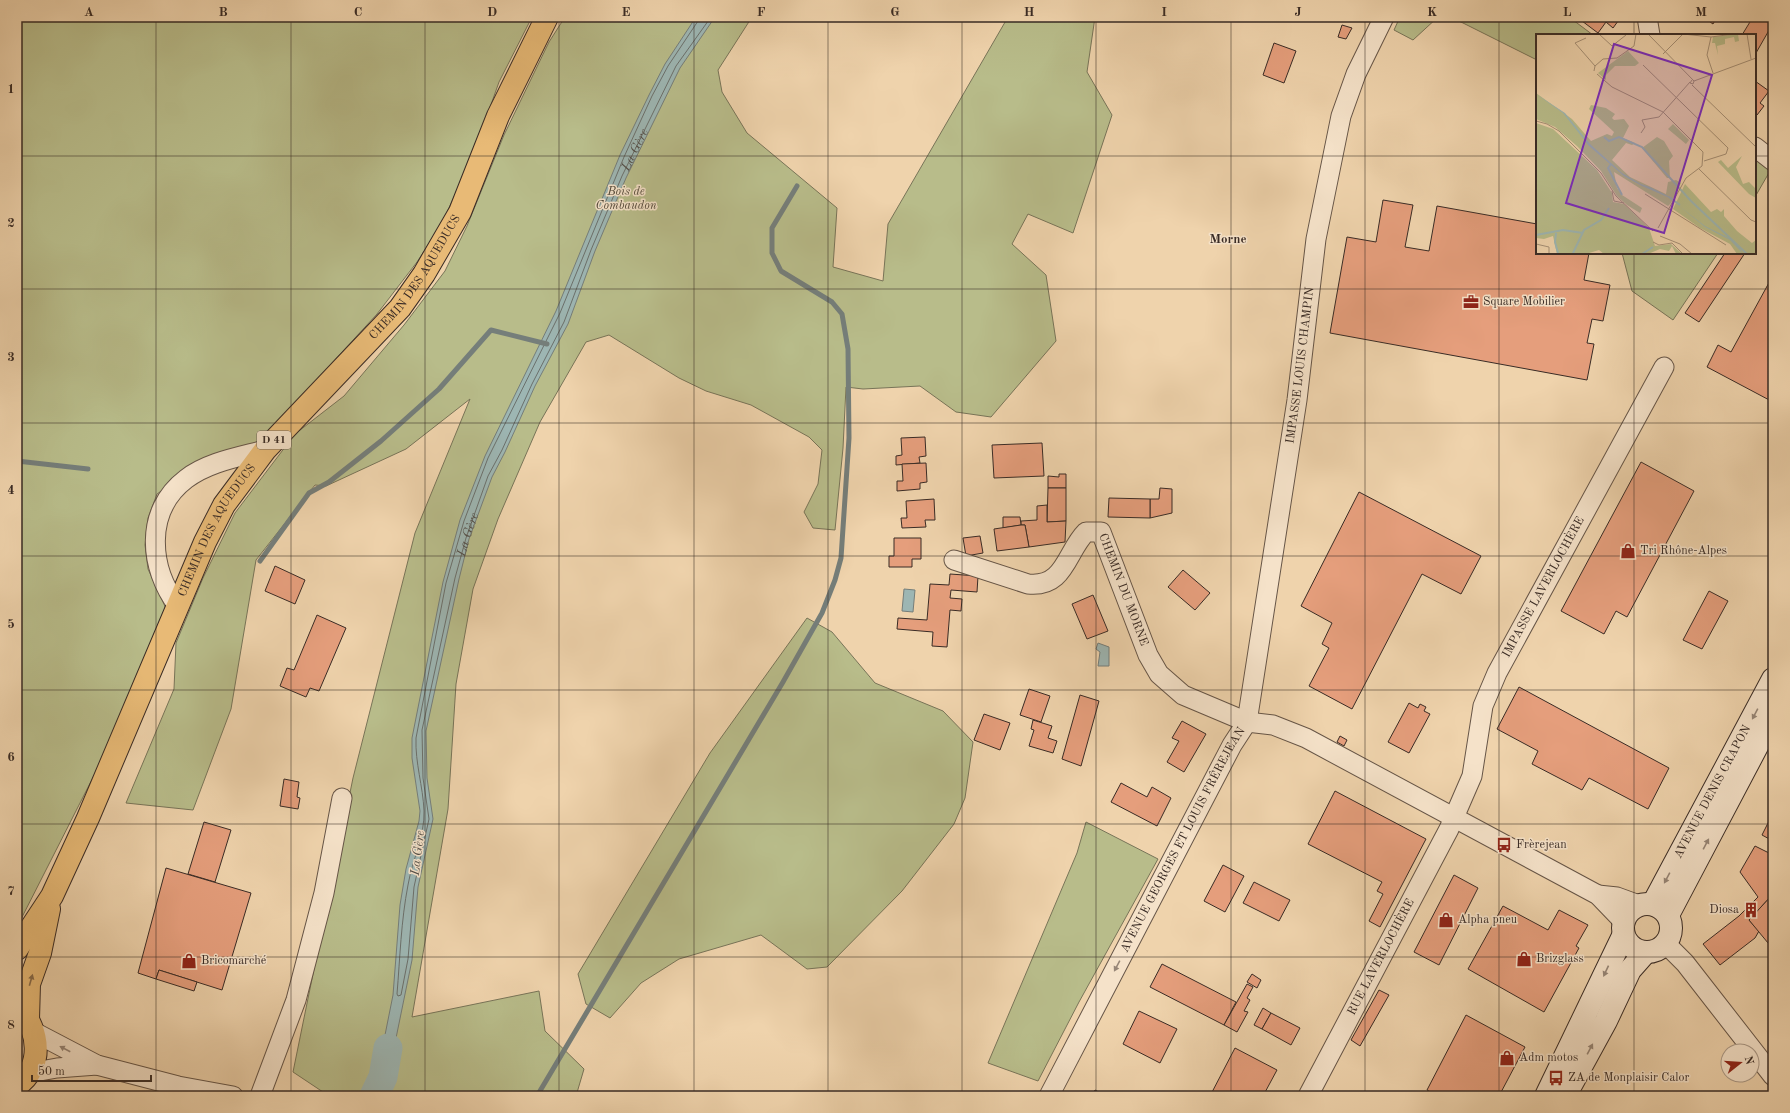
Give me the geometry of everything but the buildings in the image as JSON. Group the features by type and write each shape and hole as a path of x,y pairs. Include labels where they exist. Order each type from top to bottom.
{"main road":[{"name":"CHEMIN DES AQUEDUCS","path":"17,949 52,896 88,818 205,542 224,505 265,450 400,308 424,274 460,212 498,116 547,17"},
{"name":"AVENUE DENIS CRAPON","path":"1653,908 1773,679"},
{"name":"AVENUE DENIS CRAPON","path":"1653,908 1773,716"},
{"name":"CHEMIN DES AQUEDUCS","path":"23,1079 34,1060 36,1046 27,1019 29,984 40,953 52,896"},
{"path":"1546,1096 1623,929 1629,911 1653,908 1671,930 1666,944 1653,952 1645,953 1628,945 1623,929"},
{"path":"1565,1096 1606,1021 1630,970 1645,953"}],"street":[{"name":"IMPASSE LOUIS CHAMPIN","path":"1247,722 1289,455 1318,231 1346,97 1384,17"},
{"path":"1647,17 1650,34"},
{"path":"1756,148 1773,161"},
{"name":"IMPASSE LAVERLOCHÈRE","path":"1454,819 1472,776 1483,706 1497,673 1664,367"},
{"path":"178,606 168,594 155,547 156,522 171,492 186,478 202,469 265,450"},
{"name":"CHEMIN DU MORNE","path":"954,560 1028,584 1039,585 1053,580 1070,558 1079,538 1086,532 1102,532 1148,655 1159,674 1183,696 1247,722"},
{"name":"AVENUE GEORGES ET LOUIS FRÊREJEAN","path":"1049,1096 1232,745 1247,722 1273,724 1306,738 1598,896 1623,929"},
{"path":"260,1096 296,1000 324,893 342,798"},
{"name":"RUE LAVERLOCHÈRE","path":"1308,1096 1454,819"},
{"name":"AVENUE GEORGES ET LOUIS FRÊREJEAN","path":"1598,896 1618,897 1653,908"},
{"path":"1666,944 1685,963 1773,1076"},
{"path":"27,1019 97,1065 178,1086 233,1096"},
{"path":"23,1079 57,1068 97,1065"}],"green space":[{"path":"17,17 532,17 499,82 472,158 441,225 417,262 377,314 252,450 175,481 157,494 148,518 145,545 148,569 168,613 111,742 17,927"},
{"name":"Bois de Combaudon","path":"565,17 752,17 718,70 722,92 747,133 837,208 833,267 883,281 888,224 1008,17 1095,17 1087,72 1112,115 1073,233 1028,214 1012,244 1046,275 1056,341 991,417 956,412 920,386 863,389 846,387 843,448 835,530 813,528 804,512 818,484 822,450 809,437 751,405 706,391 679,378 609,335 586,342 540,422 498,519 473,589 456,684 448,809 412,1017 539,991 545,1031 584,1069 576,1096 329,1096 293,1072 353,778 415,533 470,399 406,449 326,486 315,485 256,560 231,709 193,810 126,803 174,689 176,643 203,578 235,513 295,434 344,396 404,325 445,271 467,226 504,135 549,42"},
{"path":"1400,17 1438,17 1413,40 1394,30"},
{"path":"1451,17 1569,17 1592,34 1536,34 1536,60"},
{"path":"1756,160 1770,171 1756,195"},
{"path":"1622,254 1717,254 1673,320 1632,291"},
{"path":"807,618 832,632 875,683 943,711 973,742 965,798 954,824 902,891 827,967 807,969 761,935 679,959 641,983 610,1018 586,1004 578,974 710,753"},
{"path":"1086,822 1158,859 1079,1002 1038,1081 988,1063 1077,853"}],"water":[{"path":"696,17 715,17 680,68 626,178 595,251 568,324 535,386 492,477 469,539 426,731 427,778 433,819 418,887 412,960 386,1087 375,1085 393,995 400,905 406,869 419,821 420,811 412,758 412,738 443,582 460,520 485,456 556,311 620,155 665,64"},
{"path":"904,589 915,590 913,612 902,611"},
{"path":"1098,643 1109,647 1109,666 1098,666 1100,652 1096,649"}],"waterway":[{"path":"537,1096 783,682 822,613 835,580 841,558 849,438 848,349 842,314 832,302 781,271 772,253 772,228 797,186"},
{"path":"260,561 309,493 329,482 381,441 439,389 491,330 547,344"},
{"path":"17,461 88,469"},
{"name":"La Gère","path":"374,1096 383,1077 388,1048"}],"place":[{"name":"Square Mobilier","path":"1471,302"},
{"name":"Tri Rhône-Alpes","path":"1628,551"},
{"name":"Frèrejean","path":"1504,845"},
{"name":"Diosa","path":"1751,910"},
{"name":"Alpha pneu","path":"1446,920"},
{"name":"Brizglass","path":"1524,959"},
{"name":"Bricomarché","path":"189,961"},
{"name":"Adm motos","path":"1507,1058"},
{"name":"ZA de Monplaisir Calor","path":"1556,1078"}],"district":[{"name":"Morne","path":"1228,239"}]}
